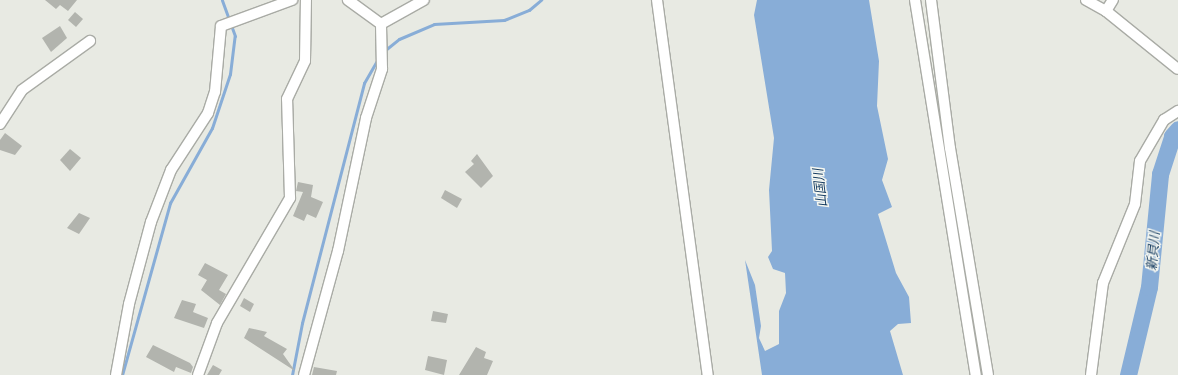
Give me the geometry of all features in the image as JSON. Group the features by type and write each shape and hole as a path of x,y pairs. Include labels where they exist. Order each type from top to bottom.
{"street":[{"path":"116,375 128,304 151,222 171,170 208,112 215,92 221,26 292,0"},
{"path":"198,375 217,323 290,198 287,98 306,54 306,0"},
{"path":"348,0 381,24"},
{"path":"381,24 424,0"},
{"path":"657,0 708,375"},
{"path":"915,0 976,375"},
{"path":"931,0 950,148 988,375"},
{"path":"1086,0 1106,11 1178,69"},
{"path":"1106,11 1113,0"},
{"path":"304,375 338,251 366,118 382,69 381,24"},
{"path":"0,124 22,90 90,41"},
{"path":"1091,375 1103,282 1135,204 1140,161 1164,120 1178,112"}],"water":[{"name":"山国川","path":"757,0 869,0 879,61 877,106 888,159 882,180 892,207 878,214 896,273 909,297 911,323 898,324 890,331 903,375 762,375 745,260 755,285 761,326 759,338 765,351 779,344 779,311 786,293 785,273 773,269 768,257 772,251 769,190 774,138 754,15"}],"building":[{"path":"45,0 77,0 68,11 60,5 56,9"},
{"path":"75,12 83,19 76,27 68,20"},
{"path":"60,26 67,38 51,52 42,38"},
{"path":"5,133 22,146 15,155 0,150 0,140"},
{"path":"70,149 81,158 70,171 60,160"},
{"path":"477,154 493,176 481,188 465,172 474,164 471,161"},
{"path":"298,182 313,185 311,197 323,202 316,218 307,214 304,221 293,216 303,192 296,191"},
{"path":"445,190 462,199 457,208 441,198"},
{"path":"79,213 90,218 79,234 67,228"},
{"path":"205,263 228,275 219,290 226,294 220,305 201,290 207,280 198,275"},
{"path":"244,298 254,304 250,312 240,306"},
{"path":"182,300 196,304 193,312 208,318 204,328 174,318"},
{"path":"433,311 448,314 446,323 431,321"},
{"path":"249,328 267,332 264,336 287,349 283,354 295,371 244,338"},
{"path":"153,345 190,363 193,367 191,373 176,367 174,372 146,357"},
{"path":"476,347 486,352 484,358 493,361 487,375 459,375"},
{"path":"428,356 447,360 444,375 425,370"},
{"path":"213,365 222,370 219,375 207,375"},
{"path":"314,367 337,371 336,375 312,375"}],"waterway":[{"path":"122,375 170,203 212,128 230,74 235,36 222,0"},
{"path":"384,51 399,39 434,24 504,20 529,10 541,0"},
{"path":"292,375 302,323 364,83 379,57"},
{"name":"新貝川","path":"1128,375 1149,287 1160,174 1172,136 1178,129"}]}
